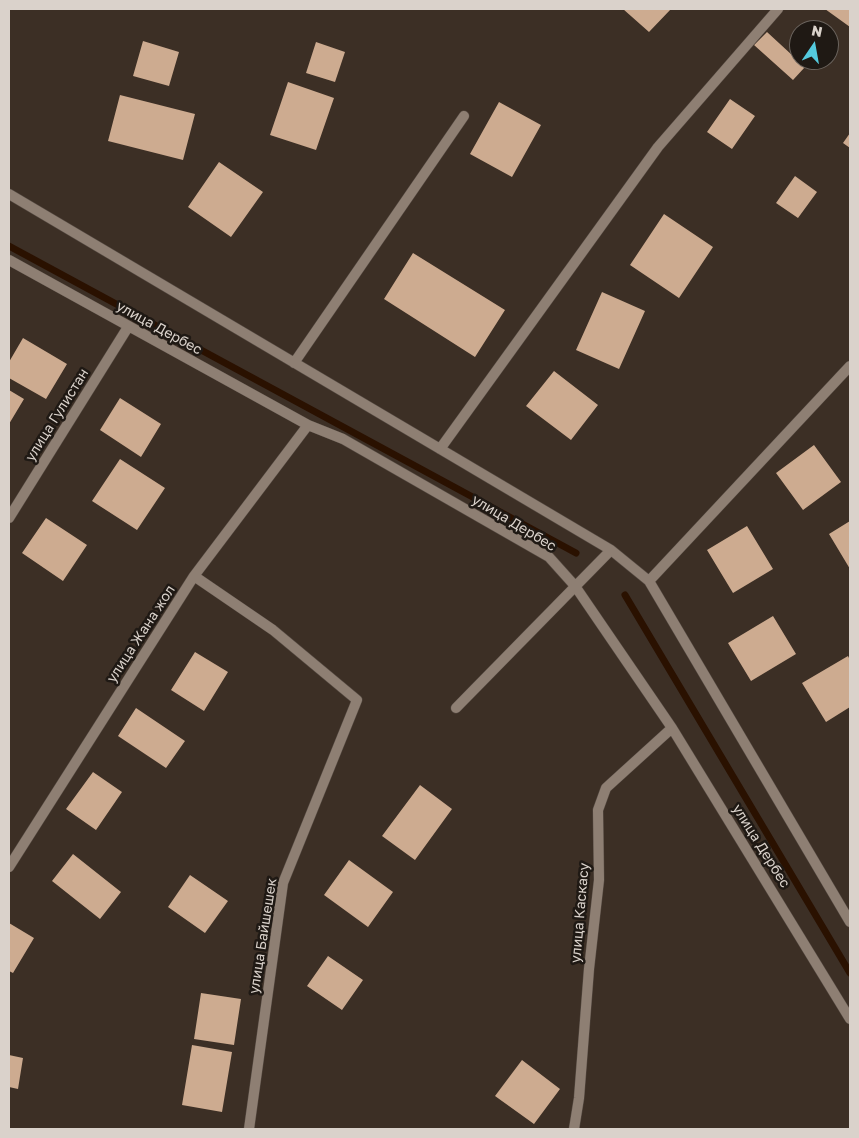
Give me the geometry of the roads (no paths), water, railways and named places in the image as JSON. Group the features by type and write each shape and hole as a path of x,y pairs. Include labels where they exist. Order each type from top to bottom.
{"street":[{"path":"440,449 658,147 778,9"},
{"path":"294,363 464,116"},
{"name":"улица Дербес","path":"9,194 611,550 649,581 850,922"},
{"name":"улица Дербес","path":"9,260 308,426 344,440 549,557 575,586 672,728 850,1019"},
{"name":"улица Гулистан","path":"9,518 128,327"},
{"path":"649,581 850,366"},
{"name":"улица Жана жол","path":"9,867 194,576 308,426"},
{"path":"456,708 611,550"},
{"name":"улица Байшешек","path":"194,576 273,630 357,700 283,883 249,1129"},
{"name":"улица Каскасу","path":"574,1129 599,880 598,810 606,788 672,728"}],"waterway":[{"path":"9,246 576,553"},
{"path":"625,595 850,973"}]}
